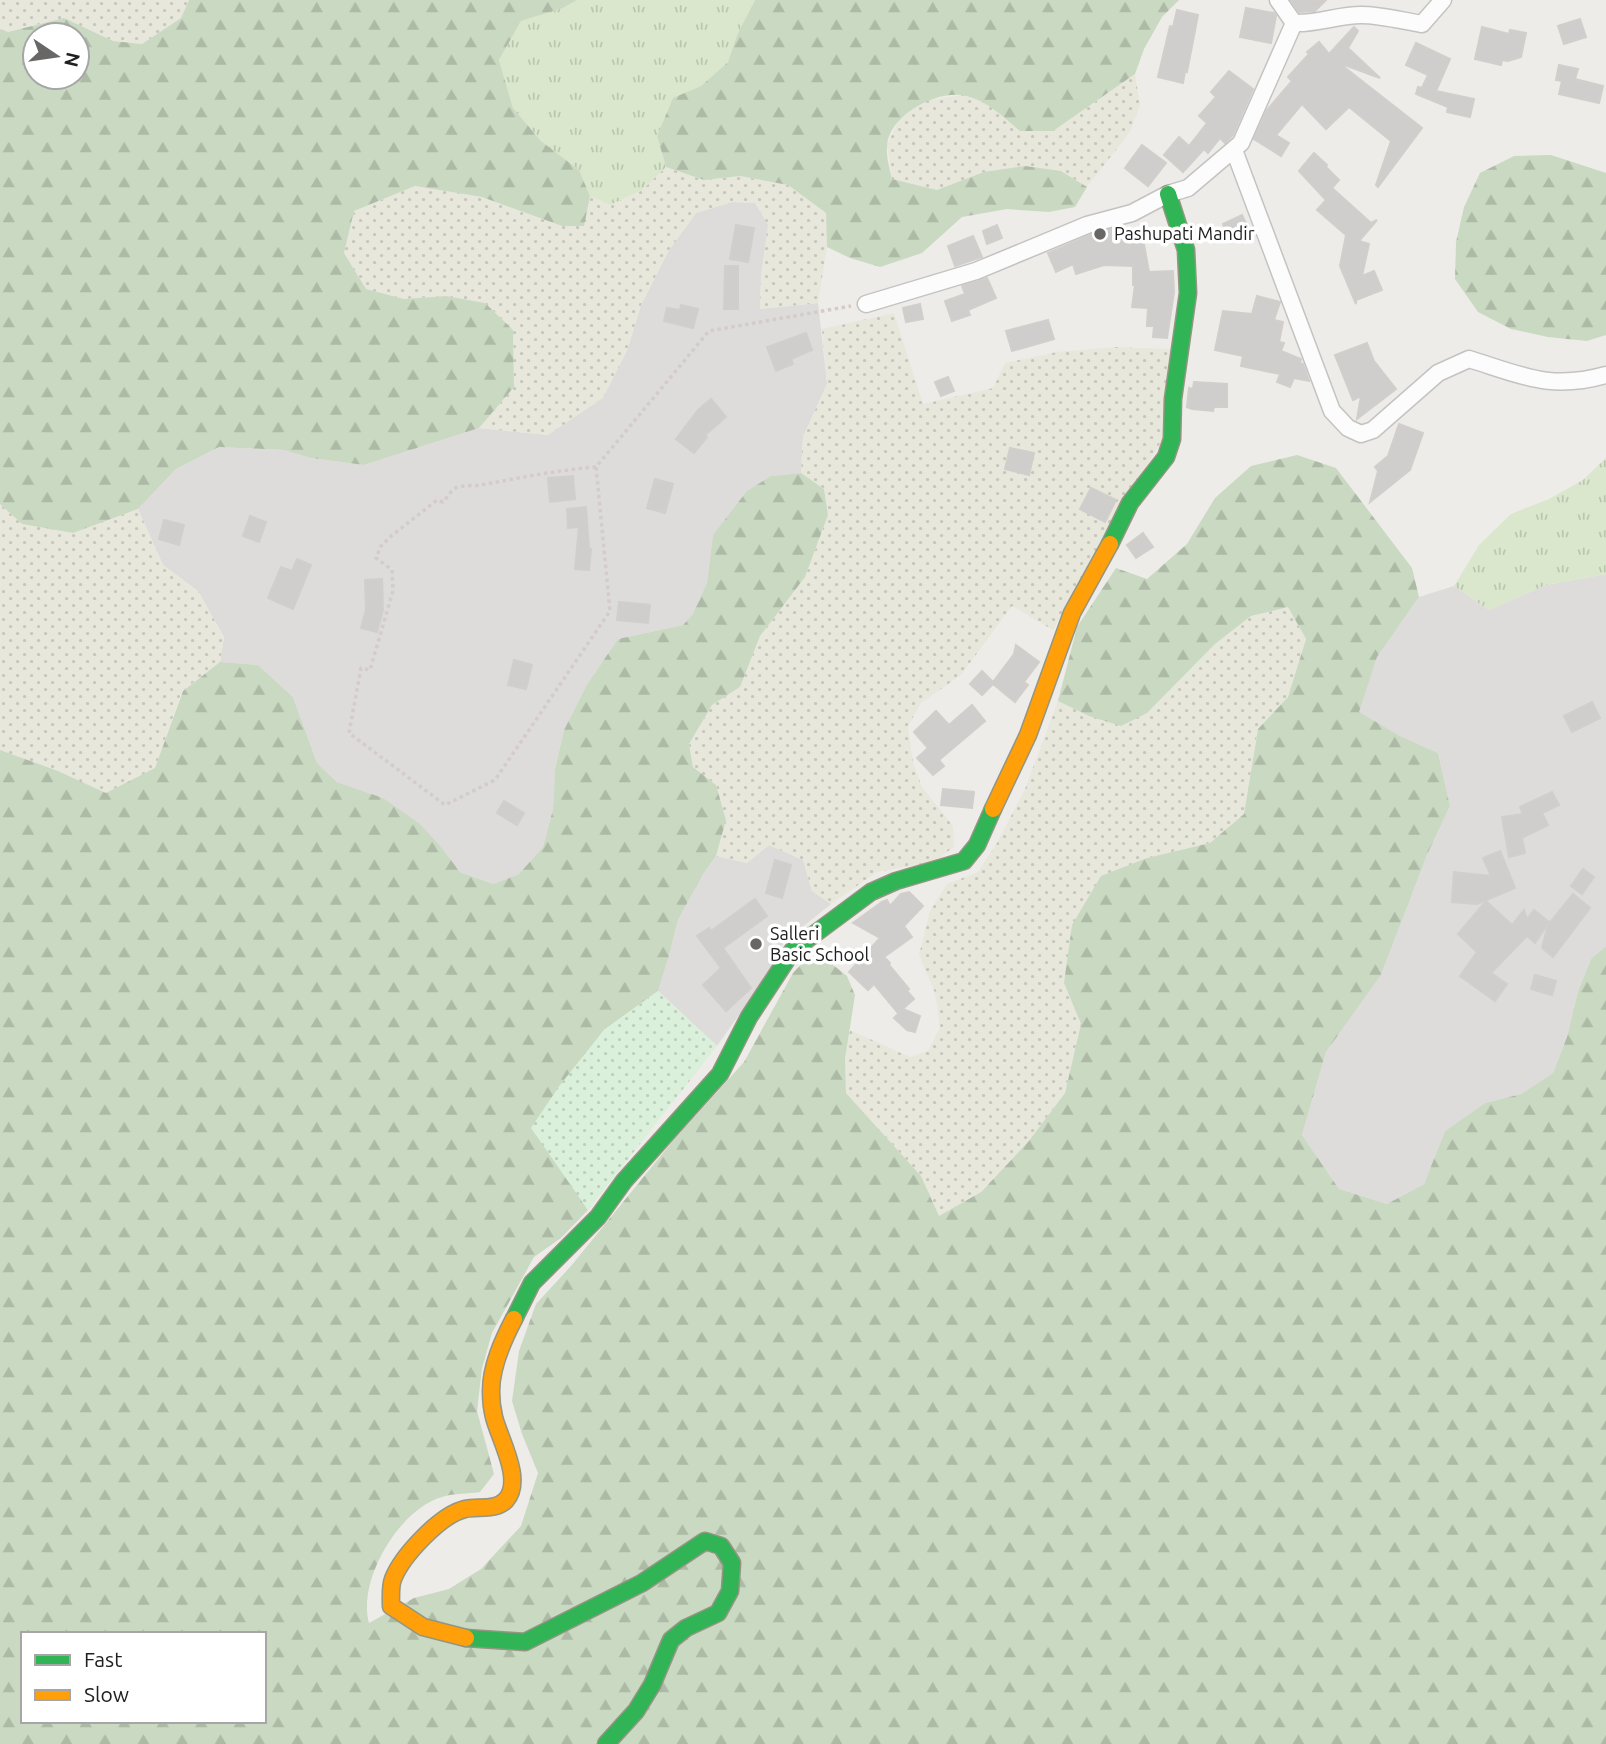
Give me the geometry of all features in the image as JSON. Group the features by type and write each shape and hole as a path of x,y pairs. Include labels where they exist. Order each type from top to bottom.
{"street":[{"path":"1278,0 1294,23"},
{"path":"1294,23 1311,24 1330,17 1364,15 1422,24 1443,0"},
{"path":"866,304 976,271 1087,225 1132,214 1168,194 1188,188 1241,144 1294,23"},
{"path":"1234,150 1332,411 1348,428 1360,434 1373,430 1438,373 1469,359 1545,382 1581,382 1606,374"},
{"path":"606,1744 636,1711 652,1685 671,1640 686,1628 718,1613 730,1591 732,1563 721,1546 705,1541 642,1583 526,1642 468,1639 423,1628 391,1606 392,1582 403,1560 442,1522 463,1509 493,1507 506,1500 512,1486 510,1463 494,1417 491,1388 497,1358 532,1283 598,1217 624,1181 720,1074 749,1017 793,950 871,892 896,881 964,861 977,845 1032,725 1072,613 1130,503 1166,457 1172,439 1173,399 1188,293 1186,250 1168,194"}],"path":[{"path":"596,467 610,611 495,780 445,805 349,733 361,668 370,670 393,591 392,569 376,558 381,546 437,500 443,502 451,491 458,487 544,472 596,467 709,331 866,304"}],"shaded area":[{"path":"0,0 189,0 181,18 142,44 113,41 91,31 91,21 70,21 64,18 52,21 21,21 21,29 7,32 0,29"},
{"path":"1135,74 1140,105 1130,132 1087,187 1061,171 984,172 937,190 892,179 887,145 900,117 926,100 963,95 987,103 1020,131 1053,131"},
{"path":"666,167 704,180 740,176 788,185 826,213 827,247 818,303 760,309 761,275 768,225 755,203 732,202 696,213 669,250 641,305 627,351 603,398 548,435 479,428 514,387 513,330 485,303 446,296 404,299 366,289 344,253 354,211 415,186 482,197 561,226 583,226 590,196 610,205 642,190"},
{"path":"732,202 755,203 769,224 761,275 760,309 818,303 827,384 803,437 801,473 771,476 713,535 707,583 694,614 683,625 618,639 586,686 564,730 555,769 553,809 543,847 519,874 493,884 460,872 442,848 383,798 337,782 317,763 293,697 258,665 220,662 224,637 198,591 163,565 138,509 176,469 219,447 284,450 311,458 364,465 479,428 548,435 627,351 641,305 669,250 696,213"},
{"path":"894,313 923,404 993,388 1005,363 1057,352 1116,347 1172,349 1164,437 1053,630 1012,606 961,675 921,703 908,726 913,762 922,787 953,826 954,847 933,862 877,872 831,904 812,891 803,860 769,845 747,863 716,856 726,820 716,785 693,767 689,744 712,705 740,687 760,636 805,577 828,515 824,489 801,473 803,437 827,384 822,329"},
{"path":"0,504 22,524 73,533 138,509 163,565 198,591 224,637 220,662 182,691 155,769 106,793 58,771 0,750"},
{"path":"1606,574 1606,946 1591,959 1578,991 1567,1037 1553,1073 1521,1094 1485,1103 1445,1131 1424,1184 1387,1204 1339,1189 1302,1135 1326,1052 1381,975 1427,855 1450,806 1438,753 1400,736 1358,712 1377,657 1419,597 1454,586 1489,610 1546,585"},
{"path":"1288,607 1306,639 1288,697 1258,729 1244,814 1210,843 1147,858 1064,983 1081,1024 1065,1093 1028,1142 980,1192 939,1216 921,1176 846,1093 845,1059 850,1030 910,1057 928,1051 940,1027 935,993 919,955 930,911 947,884 978,872 997,843 1025,789 1058,701 1089,716 1147,713 1215,644 1251,616"},
{"path":"769,845 803,860 812,891 831,904 784,942 763,981 717,1046 658,991 678,920 716,856 747,863"}],"green space":[{"path":"189,0 577,0 563,8 521,21 499,60 513,108 541,141 579,170 590,196 584,226 562,226 482,197 415,186 354,211 344,253 366,289 404,299 446,296 485,303 513,330 514,387 479,428 364,465 311,458 284,450 219,447 176,469 138,509 73,533 22,524 0,504 0,29 8,32 21,29 21,91 91,91 91,31 113,41 142,44 181,18"},
{"path":"577,0 755,0 737,35 728,62 701,86 673,99 657,136 666,167 642,190 610,205 590,196 579,170 541,141 513,108 499,60 521,21 563,8"},
{"path":"755,0 1179,0 1162,17 1144,49 1135,74 1053,131 1020,131 988,106 966,96 955,95 929,101 905,115 890,135 887,147 892,179 937,190 984,172 1025,166 1061,171 1087,187 1075,207 1049,212 1007,209 962,217 922,253 880,267 850,258 827,247 826,213 788,185 740,176 704,180 666,167 657,136 673,98 701,86 728,62 737,35"},
{"path":"1551,155 1606,173 1606,335 1587,341 1548,337 1511,329 1478,312 1455,279 1456,242 1464,207 1480,173 1514,156"},
{"path":"1297,455 1336,468 1412,568 1419,597 1377,657 1359,712 1400,736 1438,753 1450,806 1427,855 1381,975 1326,1052 1302,1135 1339,1189 1387,1204 1424,1184 1445,1131 1485,1103 1521,1094 1553,1073 1567,1037 1578,991 1591,959 1606,946 1606,1744 0,1744 0,750 58,771 106,793 155,768 183,691 220,662 258,665 293,697 317,763 337,782 383,798 420,824 460,872 493,884 519,874 543,847 553,809 555,769 564,730 586,686 618,639 683,625 693,614 707,583 713,535 747,491 771,476 801,473 824,489 828,515 805,577 760,636 740,687 712,705 689,744 693,767 716,785 726,820 716,856 678,920 658,991 604,1030 532,1127 588,1210 561,1238 534,1257 492,1333 482,1368 477,1411 494,1474 480,1492 442,1497 426,1504 397,1531 375,1568 369,1587 369,1623 414,1598 449,1589 481,1569 521,1526 538,1473 512,1401 519,1351 536,1304 571,1266 672,1142 744,1062 793,973 809,956 828,961 847,976 855,995 845,1059 846,1093 921,1176 939,1216 981,1192 1028,1142 1065,1093 1081,1024 1064,983 1072,925 1101,876 1147,858 1210,843 1244,814 1258,729 1288,697 1306,639 1288,607 1251,616 1215,644 1147,713 1121,726 1089,716 1058,701 1077,627 1116,568 1147,579 1187,544 1215,498 1251,466"},
{"path":"1606,458 1606,574 1546,585 1489,610 1454,586 1479,545 1511,514 1549,499 1583,480"},
{"path":"658,991 717,1046 588,1210 531,1128 560,1085 604,1030"}],"building":[{"path":"1291,0 1326,0 1315,11 1299,12"},
{"path":"1246,8 1274,13 1276,16 1271,43 1240,37"},
{"path":"1177,10 1198,15 1183,83 1158,77 1170,26 1173,27"},
{"path":"1580,19 1586,37 1564,44 1558,26"},
{"path":"1354,27 1358,31 1348,48 1380,78 1339,63 1422,128 1378,187 1376,185 1391,141 1349,107 1326,129 1302,104 1276,135 1289,143 1281,156 1254,139 1267,110 1292,81 1288,77 1309,54 1307,52 1319,42 1329,54"},
{"path":"1482,27 1509,34 1510,30 1526,33 1521,57 1502,60 1501,65 1475,59"},
{"path":"1416,43 1450,59 1436,91 1474,99 1470,117 1447,112 1448,107 1416,94 1428,75 1406,65"},
{"path":"1559,65 1578,69 1575,79 1603,86 1599,103 1559,94 1562,81 1556,80"},
{"path":"1229,71 1253,89 1233,135 1225,143 1220,138 1208,153 1204,149 1183,172 1164,155 1179,137 1189,146 1207,123 1199,116 1216,97 1211,92"},
{"path":"1142,145 1166,163 1148,186 1125,168"},
{"path":"1314,153 1339,180 1332,188 1371,223 1377,220 1359,241 1369,244 1362,276 1374,271 1382,290 1356,300 1356,304 1340,266 1346,235 1317,210 1326,200 1299,171"},
{"path":"1242,215 1251,234 1231,243 1223,224"},
{"path":"736,225 754,228 748,262 730,259"},
{"path":"997,225 1002,238 987,244 983,231"},
{"path":"1141,228 1149,272 1173,271 1174,292 1167,338 1153,337 1154,326 1147,326 1148,308 1132,307 1135,285 1133,266 1104,265 1076,274 1073,264 1056,272 1048,253 1090,235 1112,229 1113,234"},
{"path":"973,236 982,257 955,266 948,246"},
{"path":"725,266 738,266 738,309 724,309"},
{"path":"987,278 996,298 968,310 970,315 952,321 945,301 965,294 962,286"},
{"path":"1257,296 1280,302 1274,320 1283,322 1279,342 1284,343 1281,351 1301,359 1300,363 1303,364 1309,381 1294,378 1290,387 1277,382 1280,374 1241,366 1243,356 1215,350 1223,311 1252,314"},
{"path":"920,304 923,319 906,322 903,308"},
{"path":"681,305 698,309 693,328 664,321 667,308 680,310"},
{"path":"1048,320 1054,339 1012,351 1006,331"},
{"path":"806,333 812,350 791,359 793,364 776,371 767,347"},
{"path":"1367,343 1374,361 1396,389 1357,419 1361,396 1353,400 1335,355"},
{"path":"948,377 954,391 941,396 935,382"},
{"path":"1194,382 1227,384 1227,407 1214,407 1213,411 1187,407 1189,388 1193,389"},
{"path":"711,399 726,417 705,435 707,437 694,453 676,439 698,410"},
{"path":"1399,424 1423,433 1410,470 1370,502 1378,471 1375,467 1388,456"},
{"path":"1010,448 1034,453 1029,475 1005,469"},
{"path":"573,476 575,499 550,502 548,478"},
{"path":"655,479 673,484 665,513 647,508"},
{"path":"1091,488 1116,500 1105,522 1080,509"},
{"path":"586,507 591,549 589,570 575,569 579,527 568,528 567,509"},
{"path":"250,516 266,522 259,542 243,536"},
{"path":"164,520 184,525 179,545 159,539"},
{"path":"1143,533 1153,547 1136,558 1127,545"},
{"path":"297,559 311,565 293,609 268,598 281,567 292,571"},
{"path":"382,579 383,610 377,632 361,628 366,610 365,580"},
{"path":"619,602 650,605 648,623 617,620"},
{"path":"1016,645 1039,662 1024,682 1028,685 1015,702 993,684 982,695 970,684 982,671 993,682 1014,654"},
{"path":"514,660 532,665 526,689 508,685"},
{"path":"1592,702 1600,718 1572,732 1564,716"},
{"path":"972,705 985,721 939,760 944,766 933,775 917,758 928,748 914,732 936,711 949,725"},
{"path":"943,789 974,792 972,808 941,805"},
{"path":"1552,792 1559,805 1542,813 1548,825 1522,838 1525,853 1509,857 1502,817 1523,814 1520,807"},
{"path":"504,801 524,813 517,825 497,813"},
{"path":"1500,851 1515,888 1477,904 1452,902 1454,872 1491,876 1483,858"},
{"path":"775,860 791,865 782,898 766,893"},
{"path":"1583,869 1594,877 1582,894 1571,886"},
{"path":"909,892 923,906 904,926 912,937 884,957 914,999 898,1013 874,984 868,990 849,972 880,938 853,923 882,902 887,900 890,906 901,894"},
{"path":"1573,894 1590,908 1553,957 1542,948 1548,925"},
{"path":"755,899 767,916 723,948 751,988 726,1011 703,985 721,968 697,936 709,928 711,931"},
{"path":"1486,901 1512,925 1524,910 1527,919 1534,910 1549,922 1535,943 1527,936 1491,973 1507,984 1495,1001 1460,976 1477,952 1458,934"},
{"path":"1535,975 1556,981 1552,995 1531,989"},
{"path":"903,1009 920,1016 915,1032 907,1030 894,1018"}],"traffic: fast":[{"path":"1110,544 1130,503 1166,457 1172,439 1173,399 1188,293 1186,250 1168,194"},
{"path":"514,1319 532,1283 598,1217 624,1181 720,1074 749,1017 793,950 871,892 896,881 964,861 977,845 993,809"},
{"path":"466,1638 525,1642 642,1583 705,1541 721,1546 732,1563 730,1591 718,1613 686,1628 671,1640 652,1685 636,1711 606,1744"}],"traffic: slow":[{"path":"993,809 1028,735 1072,613 1110,544"},
{"path":"466,1638 423,1627 391,1606 391,1585 413,1548 444,1519 465,1509 497,1506 506,1500 511,1492 509,1459 494,1417 491,1391 495,1363 514,1319"}],"place":[{"name":"Pashupati Mandir","path":"1100,234"},
{"name":"Salleri Basic School","path":"756,944"}]}
